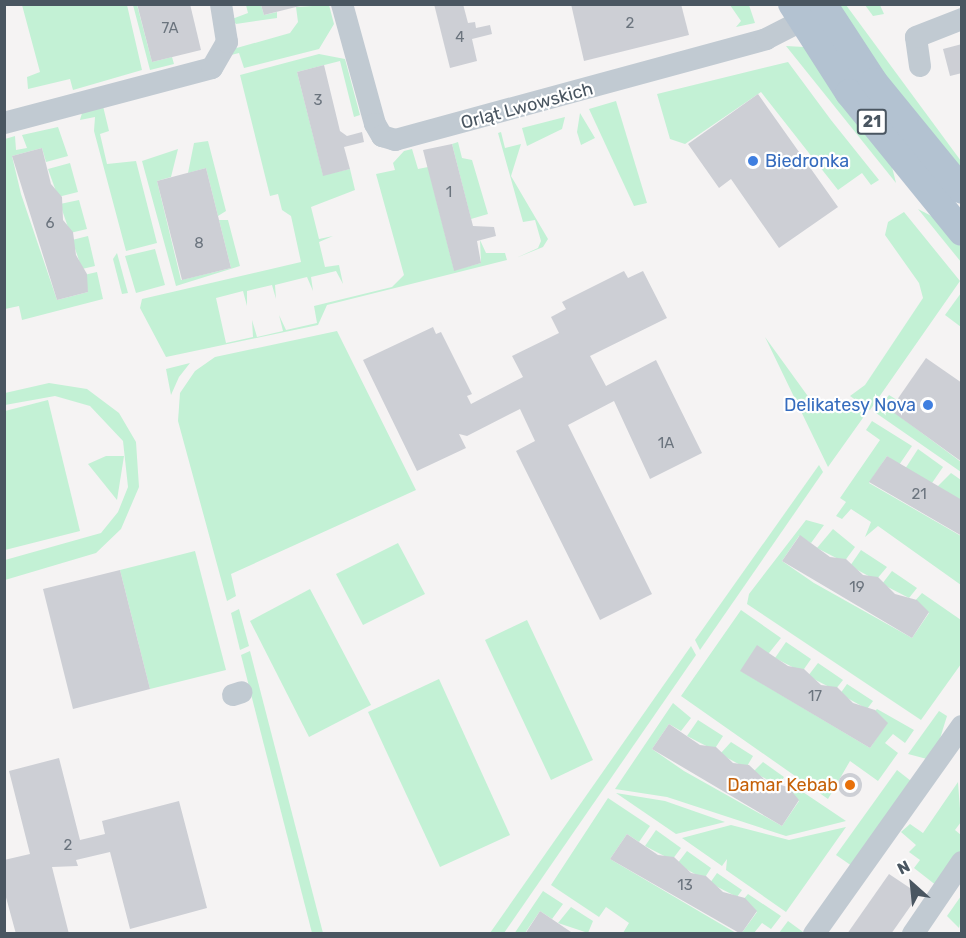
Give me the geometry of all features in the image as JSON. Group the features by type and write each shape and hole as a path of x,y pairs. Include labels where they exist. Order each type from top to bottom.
{"main road":[{"name":"21","path":"806,10 874,82 962,190"},
{"name":"21","path":"806,10 849,93 962,232"}],"street":[{"path":"4,123 212,68 227,42 221,4"},
{"name":"Orląt Lwowskich","path":"342,4 375,124 382,136 395,140 766,39 806,10"},
{"path":"920,66 914,43 919,34 962,19"},
{"path":"814,933 962,726"},
{"path":"913,933 962,862"}],"green space":[{"path":"22,5 127,5 142,70 73,90 70,79 28,89 27,77 40,72"},
{"path":"133,5 137,5 152,62 172,57 174,64 150,70"},
{"path":"246,5 261,5 264,15 277,12 277,18 236,24 232,19 248,13"},
{"path":"329,5 334,24 319,49 244,68 239,53 227,56 226,51 290,33 298,22 296,7"},
{"path":"730,5 749,5 755,23 736,27 741,21"},
{"path":"836,5 846,5 961,161 961,173 884,77"},
{"path":"865,5 880,5 884,14 873,16"},
{"path":"786,46 804,47 891,163 896,183"},
{"path":"319,54 345,59 360,115 354,117 340,61 297,72 323,175 350,169 355,190 311,207 319,239 333,236 319,242 325,267 339,265 343,284 336,271 311,277 313,291 307,277 275,285 276,299 272,285 247,291 247,306 243,291 216,298 226,343 253,337 252,320 257,337 283,331 279,315 286,330 317,323 314,306 392,287 404,275 376,174 395,170 393,163 404,151 412,149 418,169 428,167 454,270 481,263 480,240 486,253 505,253 507,260 327,305 318,325 166,357 140,308 142,299 301,262 291,216 282,210 278,194 270,196 240,75"},
{"path":"788,62 879,180 871,185 862,173 838,190 761,92 685,144 670,139 657,94"},
{"path":"616,101 647,203 634,206 589,109"},
{"path":"102,102 109,131 100,134 107,164 136,161 157,243 126,251 94,131 95,117 80,120 82,113"},
{"path":"580,113 595,138 581,145 577,132"},
{"path":"565,117 562,129 527,146 522,128"},
{"path":"58,127 68,156 46,162 42,148 12,156 21,194 57,300 88,292 84,275 97,272 103,299 22,320 19,306 5,309 5,139 15,136 16,150 27,148 22,135"},
{"path":"501,132 505,148 521,144 511,176 548,239 543,247 516,258 538,248 541,241 535,220 523,222 498,133"},
{"path":"208,141 226,211 218,216 206,168 188,173 194,143"},
{"path":"458,142 462,158 472,160 488,214 471,219 452,144"},
{"path":"178,149 171,177 157,181 181,280 231,268 219,220 228,220 240,266 176,286 142,161"},
{"path":"70,163 78,192 58,197 48,169"},
{"path":"79,200 87,229 70,233 60,204"},
{"path":"918,209 939,220 961,247 961,262"},
{"path":"904,212 960,281 870,410 850,396 865,385 923,298 919,283 885,235 888,222"},
{"path":"88,236 95,266 82,269 72,240"},
{"path":"155,249 165,285 136,293 125,256"},
{"path":"117,253 128,293 122,294 113,259"},
{"path":"961,293 961,327 945,315"},
{"path":"337,331 416,490 231,574 236,596 227,601 178,421 180,393 195,371 215,357"},
{"path":"765,337 815,406 828,410 844,400 865,415 828,467"},
{"path":"190,363 179,377 171,395 166,369"},
{"path":"49,383 87,389 119,413 136,442 139,487 121,529 96,553 5,580 5,560 101,533 118,512 128,487 123,441 90,406 55,396 5,405 5,393"},
{"path":"889,395 897,400 891,410 961,462 961,472 876,413"},
{"path":"48,400 80,531 5,550 5,411"},
{"path":"872,421 912,446 899,465 887,456 869,483 961,536 961,585 878,526 865,537 871,522 851,509 842,519 836,516 846,502 840,498 880,440 866,430"},
{"path":"918,449 943,467 932,483 905,469"},
{"path":"106,456 124,456 117,500 88,464"},
{"path":"819,465 823,472 700,650 695,640"},
{"path":"951,473 961,480 961,500 937,487"},
{"path":"806,520 824,525 811,543 799,536 782,561 814,583 912,638 929,613 914,602 922,593 961,620 961,664 921,720 747,604 749,594"},
{"path":"833,529 855,547 844,562 817,548"},
{"path":"398,543 425,594 363,625 336,574"},
{"path":"861,550 887,567 876,580 850,566"},
{"path":"195,551 226,670 150,689 120,570"},
{"path":"892,571 917,588 909,598 882,584"},
{"path":"310,589 371,705 309,737 250,621"},
{"path":"239,609 249,646 240,650 231,613"},
{"path":"741,610 781,638 769,653 741,671 870,748 887,723 873,713 877,709 914,730 905,743 893,734 885,743 898,753 878,781 850,761 828,799 681,696"},
{"path":"527,620 593,760 551,780 485,640"},
{"path":"786,642 811,659 802,672 775,658"},
{"path":"691,646 696,655 504,933 490,933"},
{"path":"250,651 323,933 312,933 241,655"},
{"path":"818,663 843,680 835,690 808,676"},
{"path":"439,679 510,835 440,867 368,712"},
{"path":"847,684 873,701 867,709 840,694"},
{"path":"673,703 691,718 681,731 669,724 652,749 684,771 782,826 799,801 785,791 791,784 846,821 786,836 667,797 615,789"},
{"path":"939,711 947,716 938,745 927,759 908,754"},
{"path":"698,720 723,736 714,750 687,736"},
{"path":"731,742 753,756 746,768 720,754"},
{"path":"763,762 784,777 779,786 753,772"},
{"path":"897,770 911,781 852,866 836,855"},
{"path":"958,782 961,822 955,830 961,835 961,851 937,886 914,868 920,860 909,852 916,845 901,832 910,824 923,833"},
{"path":"616,793 665,801 725,822 676,834"},
{"path":"608,798 650,826 639,842 627,834 610,859 736,933 623,933 629,923 606,907 599,917 551,885"},
{"path":"731,825 789,840 846,827 786,912 726,870 727,859 722,866 682,838"},
{"path":"656,830 681,848 672,860 645,846"},
{"path":"687,851 711,868 704,879 677,864"},
{"path":"717,873 742,890 737,897 710,883"},
{"path":"543,891 563,904 552,919 540,911 525,933 514,934"},
{"path":"748,894 781,916 771,929 762,923 754,933 741,934 757,912 742,901"},
{"path":"961,896 961,919 959,928 947,916"},
{"path":"571,907 593,921 588,933 558,923"},
{"path":"788,921 803,932 779,933"}],"building":[{"path":"137,4 190,4 201,50 152,62"},
{"path":"434,4 463,4 468,23 475,22 476,28 490,25 492,34 472,39 477,61 450,68"},
{"path":"571,4 681,4 689,35 584,61"},
{"path":"261,5 304,5 264,15"},
{"path":"962,44 962,73 950,76 943,49"},
{"path":"324,65 340,131 347,136 362,132 364,142 344,147 350,169 323,176 297,72"},
{"name":"Biedronka","path":"758,94 838,207 779,248 731,179 719,188 688,144"},
{"path":"452,144 473,226 494,227 496,236 477,241 481,263 454,271 423,150"},
{"path":"42,148 51,184 62,197 63,220 73,232 76,255 87,274 88,292 57,300 12,156"},
{"path":"206,168 231,268 182,280 157,181"},
{"path":"624,271 628,278 643,271 667,318 590,356 606,386 656,360 702,453 650,479 614,401 568,425 652,594 600,620 516,451 535,441 520,409 467,436 459,434 466,448 417,471 363,360 433,327 436,334 441,332 472,394 467,396 471,404 523,377 512,356 559,333 551,317 566,309 562,302"},
{"name":"Delikatesy Nova","path":"926,358 962,383 962,462 890,410"},
{"path":"887,456 962,500 962,536 869,482"},
{"path":"800,535 830,557 846,559 863,575 878,577 895,594 917,600 929,612 912,638 782,561"},
{"path":"120,570 150,689 73,709 43,589"},
{"path":"757,645 788,666 804,669 821,685 837,687 853,703 875,710 888,723 870,748 740,671"},
{"path":"669,724 700,745 716,747 733,763 749,765 766,781 788,787 799,800 782,826 652,749"},
{"path":"59,758 80,840 105,834 102,821 179,801 207,908 130,929 110,852 76,860 78,866 52,867 69,934 16,934 4,890 4,860 30,854 9,771"},
{"name":"Damar Kebab","path":"850,773 859,776 862,785 859,794 850,797 841,794 838,785 841,776"},
{"path":"627,834 658,855 674,857 691,873 706,876 723,892 745,898 757,911 741,934 610,859"},
{"path":"889,874 919,894 891,934 847,934"},
{"path":"540,911 571,932 579,934 525,934"}],"place":[{"name":"Biedronka","path":"753,161"},
{"name":"Delikatesy Nova","path":"928,405"},
{"name":"Damar Kebab","path":"850,785"}]}
